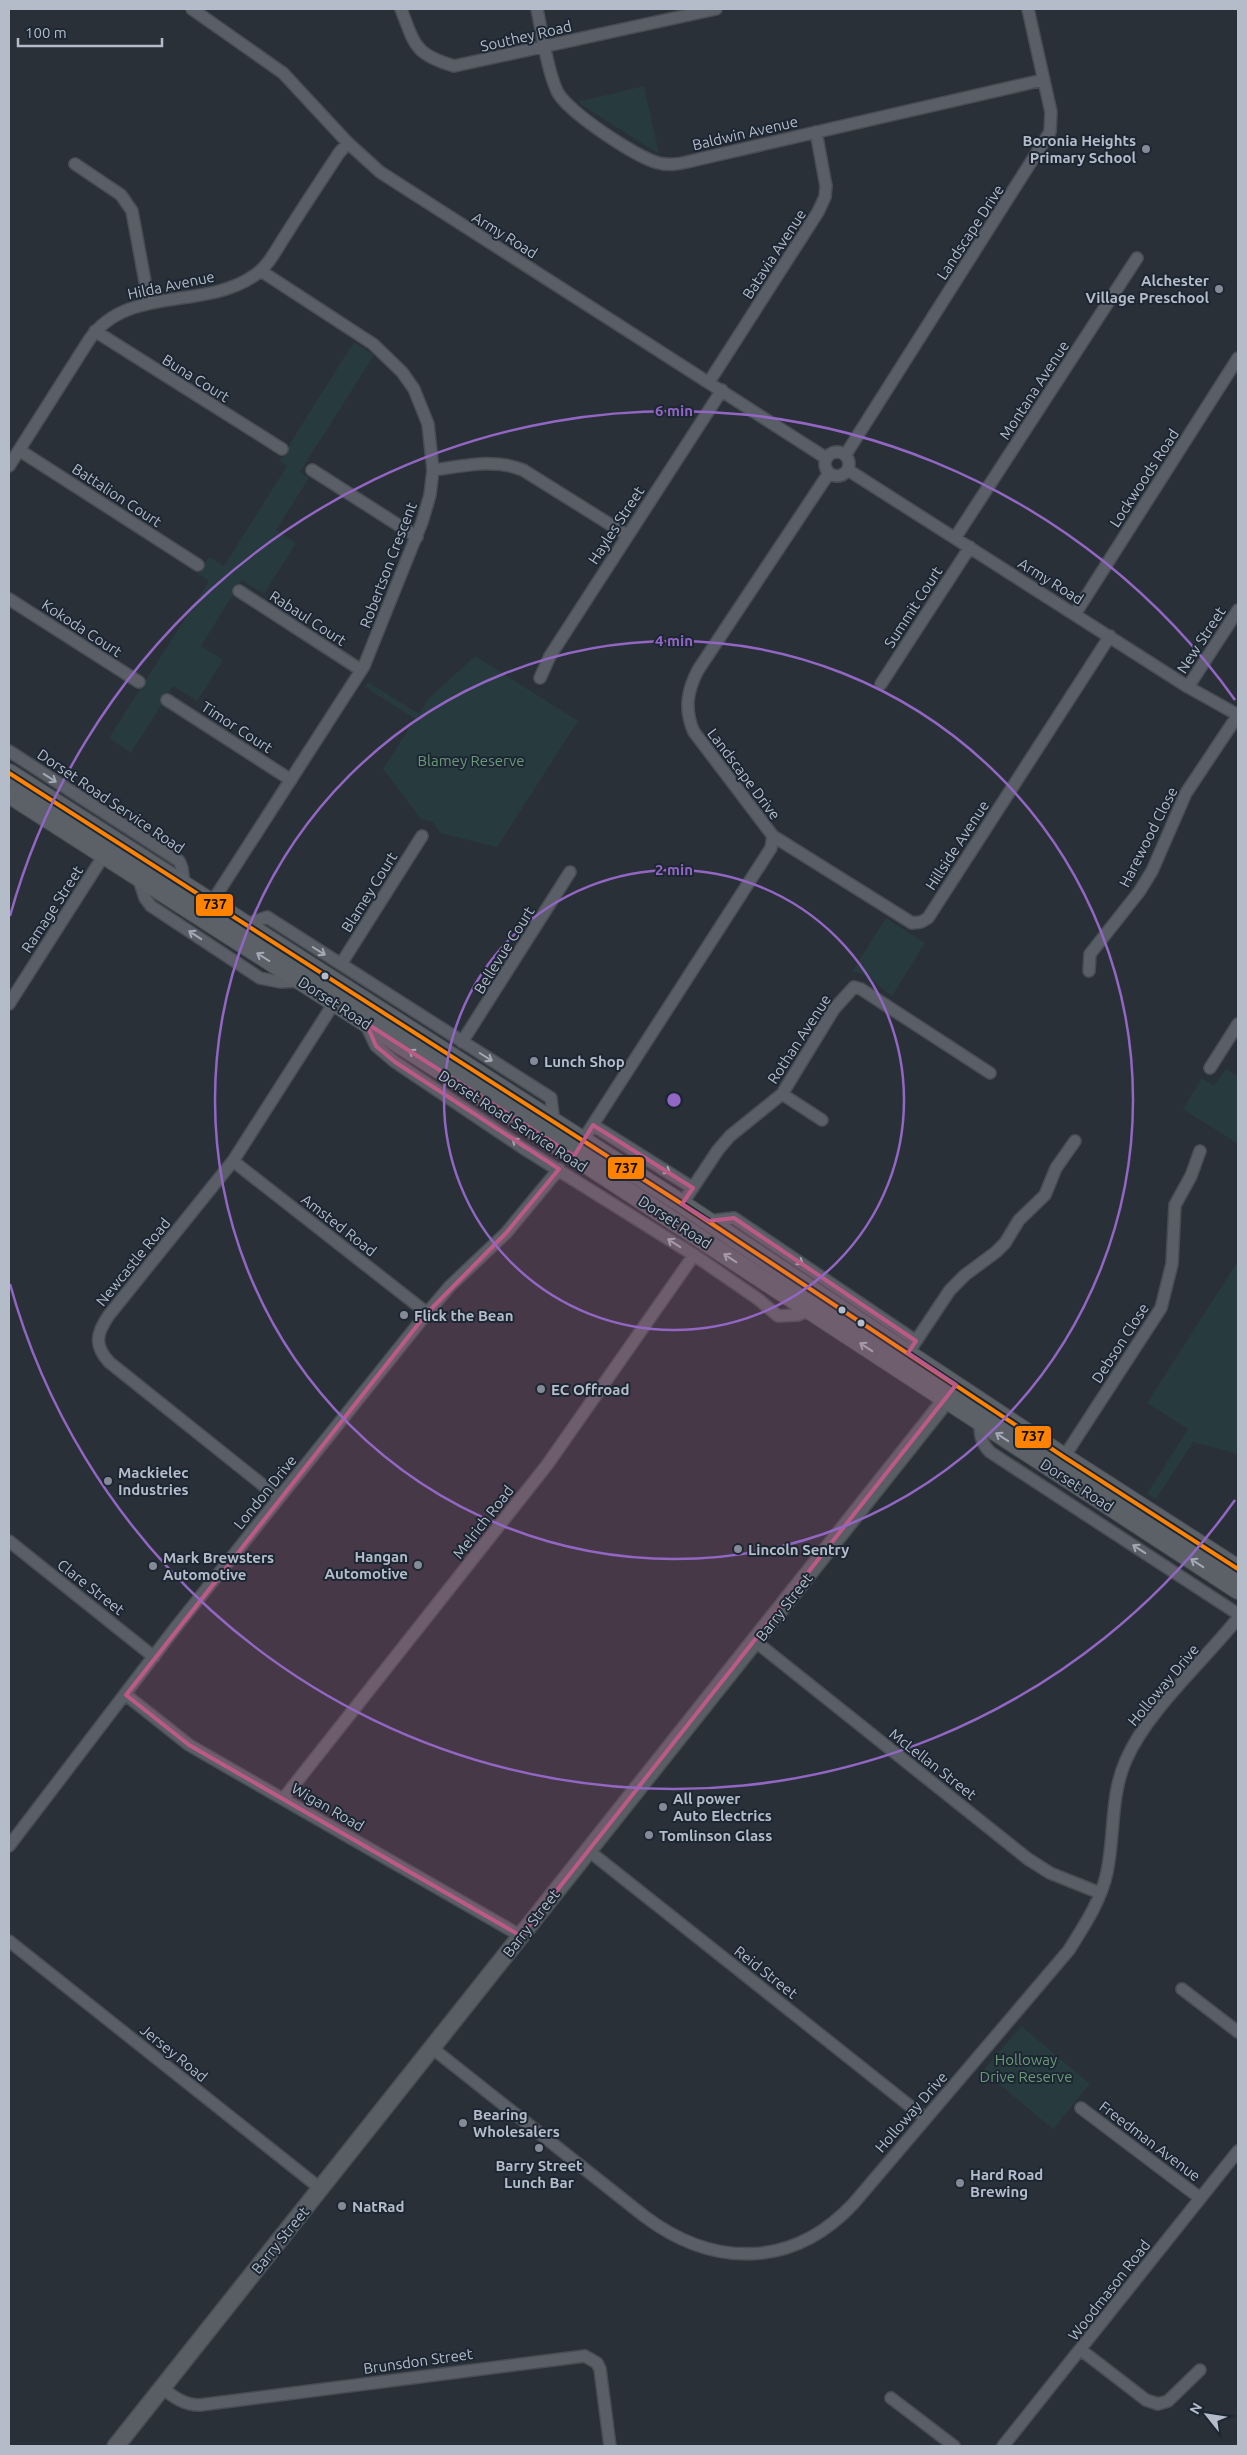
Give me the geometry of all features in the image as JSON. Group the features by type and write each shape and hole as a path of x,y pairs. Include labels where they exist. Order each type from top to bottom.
{"main road":[{"name":"Dorset Road","path":"9,772 709,1221 813,1291 912,1347 951,1393 980,1423 1238,1590"},
{"name":"Dorset Road","path":"9,794 574,1156 810,1310 1064,1457 1238,1569"},
{"path":"104,855 114,839"},
{"path":"202,918 212,902"},
{"path":"574,1156 583,1140"},
{"path":"810,1310 813,1291"},
{"name":"Barry Street","path":"116,2446 756,1642 951,1393"}],"street":[{"name":"Army Road","path":"192,9 283,72 348,143 380,172 826,458"},
{"name":"Southey Road","path":"401,9 419,50 437,61 454,66 716,9"},
{"name":"Baldwin Avenue","path":"537,9 556,90 564,102 575,113 642,156 659,164 674,164 704,158 1043,80"},
{"name":"Landscape Drive","path":"846,454 1044,144 1052,122 1028,9"},
{"name":"Batavia Avenue","path":"709,382 818,212 825,197 826,186 816,132"},
{"name":"Hilda Avenue","path":"9,466 95,331 116,314 149,304 232,287 261,271 339,153 348,143"},
{"path":"75,164 121,195 132,211 149,304"},
{"name":"Montana Avenue","path":"955,538 1137,258"},
{"name":"Robertson Crescent","path":"212,902 361,670 417,537 430,495 433,470 428,424 414,389 402,372 373,344 261,271"},
{"name":"Buna Court","path":"95,331 282,449"},
{"name":"Lockwoods Road","path":"1074,614 1238,358"},
{"name":"Hayles Street","path":"540,678 550,656 722,390"},
{"name":"Battalion Court","path":"19,450 198,565"},
{"path":"835,451 846,454 850,462 848,470 839,476 829,473 826,468 826,458 835,451"},
{"path":"433,470 494,463 509,464 523,470 627,535"},
{"path":"312,470 417,537"},
{"name":"Army Road","path":"848,470 1188,687 1238,715"},
{"name":"Landscape Drive","path":"583,1140 771,848 773,836 694,732 690,723 687,700 698,670 829,473"},
{"name":"Summit Court","path":"881,684 970,547"},
{"name":"Rabaul Court","path":"239,591 361,670"},
{"name":"Kokoda Court","path":"9,599 139,682"},
{"name":"New Street","path":"1188,687 1238,610"},
{"name":"Hillside Avenue","path":"773,836 912,923 921,922 928,918 1110,636"},
{"name":"Timor Court","path":"167,700 291,780"},
{"name":"Harewood Close","path":"1089,971 1090,954 1139,892 1152,870 1186,794 1238,715"},
{"name":"Dorset Road Service Road","path":"9,751 174,858 182,868 184,884"},
{"name":"Blamey Court","path":"341,964 422,836"},
{"name":"Ramage Street","path":"9,1004 104,855"},
{"name":"Bellevue Court","path":"462,1042 570,872"},
{"path":"138,877 145,898 151,906 260,978 280,982 301,981"},
{"name":"Dorset Road Service Road","path":"247,924 267,917 551,1098 554,1123"},
{"name":"Rothan Avenue","path":"682,1204 718,1150 730,1136 782,1094 834,1009 854,987 861,989 990,1074"},
{"name":"Newcastle Road","path":"279,1498 109,1362 100,1351 100,1329 233,1161 334,1003"},
{"name":"Dorset Road Service Road","path":"366,1023 376,1046 395,1062 523,1148 559,1168 694,1255 758,1299 778,1316 798,1315 810,1310"},
{"path":"1210,1068 1238,1024"},
{"name":"Dorset Road Service Road","path":"405,1026 442,1030"},
{"path":"782,1094 822,1120"},
{"path":"593,1125 693,1188"},
{"path":"709,1221 734,1218 912,1347 950,1290 964,1275 996,1252 1005,1243 1019,1220 1045,1195 1056,1168 1075,1142"},
{"name":"Debson Close","path":"1064,1457 1162,1308 1171,1272 1175,1205 1191,1176 1200,1151"},
{"name":"Amsted Road","path":"233,1161 426,1313"},
{"name":"London Drive","path":"9,1846 154,1657 426,1313 450,1286 506,1233 559,1168"},
{"name":"Melrich Road","path":"283,1799 547,1465 694,1255"},
{"path":"980,1423 980,1436 983,1445 990,1452 1238,1616"},
{"name":"Clare Street","path":"9,1541 154,1657"},
{"name":"Holloway Drive","path":"432,2048 665,2231 706,2250 731,2254 749,2254 781,2249 830,2225 854,2203 1069,1950 1100,1893 1110,1851 1115,1797 1123,1768 1132,1747 1151,1719 1238,1616"},
{"name":"McLellan Street","path":"756,1642 1028,1859 1057,1876 1100,1893"},
{"name":"Wigan Road","path":"126,1695 189,1745 521,1936"},
{"name":"Reid Street","path":"589,1851 925,2118"},
{"name":"Jersey Road","path":"9,1941 321,2189"},
{"path":"1182,1989 1238,2032"},
{"name":"Freedman Avenue","path":"1082,2108 1200,2198"},
{"name":"Woodmason Road","path":"1003,2446 1238,2151"},
{"path":"1081,2350 1146,2400 1158,2404 1168,2401 1200,2370"},
{"name":"Brunsdon Street","path":"162,2388 180,2401 190,2405 585,2356 596,2363 600,2369 610,2446"},
{"path":"891,2398 954,2446"}],"highlighted area":[{"path":"366,1023 574,1156 593,1125 693,1188 682,1204 709,1221 734,1218 916,1341 908,1353 956,1385 521,1936 189,1745 126,1695 427,1313 506,1233 559,1169 395,1062 376,1046"}],"green space":[{"path":"644,86 659,154 577,102"},
{"path":"354,342 374,355 300,472 309,478 276,530 296,543 264,594 242,580 201,646 223,660 197,701 173,686 131,753 109,738 209,581 198,574 209,557 224,566 287,466 279,461"},
{"name":"Blamey Reserve","path":"475,656 578,721 497,847 440,833 433,822 421,819 383,769 415,719 365,687 368,682 419,714 429,698"},
{"path":"886,918 925,943 892,996 864,974 852,972"},
{"path":"1226,1069 1238,1077 1238,1144 1183,1109 1202,1078 1214,1086"},
{"path":"1238,1261 1238,1454 1193,1442 1156,1499 1147,1494 1188,1429 1147,1403"},
{"name":"Holloway Drive Reserve","path":"1021,2026 1090,2084 1053,2129 983,2071"}],"transit line":[{"name":"737","path":"9,773 682,1204 1064,1457 1238,1569"}],"place":[{"name":"Boronia Heights Primary School","path":"1146,149"},
{"name":"Alchester Village Preschool","path":"1219,289"},
{"name":"Lunch Shop","path":"534,1061"},
{"name":"Flick the Bean","path":"404,1315"},
{"name":"EC Offroad","path":"541,1389"},
{"name":"Mackielec Industries","path":"108,1481"},
{"name":"Lincoln Sentry","path":"738,1549"},
{"name":"Hangan Automotive","path":"418,1565"},
{"name":"Mark Brewsters Automotive","path":"153,1566"},
{"name":"All power Auto Electrics","path":"663,1807"},
{"name":"Tomlinson Glass","path":"649,1835"},
{"name":"Bearing Wholesalers","path":"463,2123"},
{"name":"Barry Street Lunch Bar","path":"539,2148"},
{"name":"Hard Road Brewing","path":"960,2183"},
{"name":"NatRad","path":"342,2206"}]}
